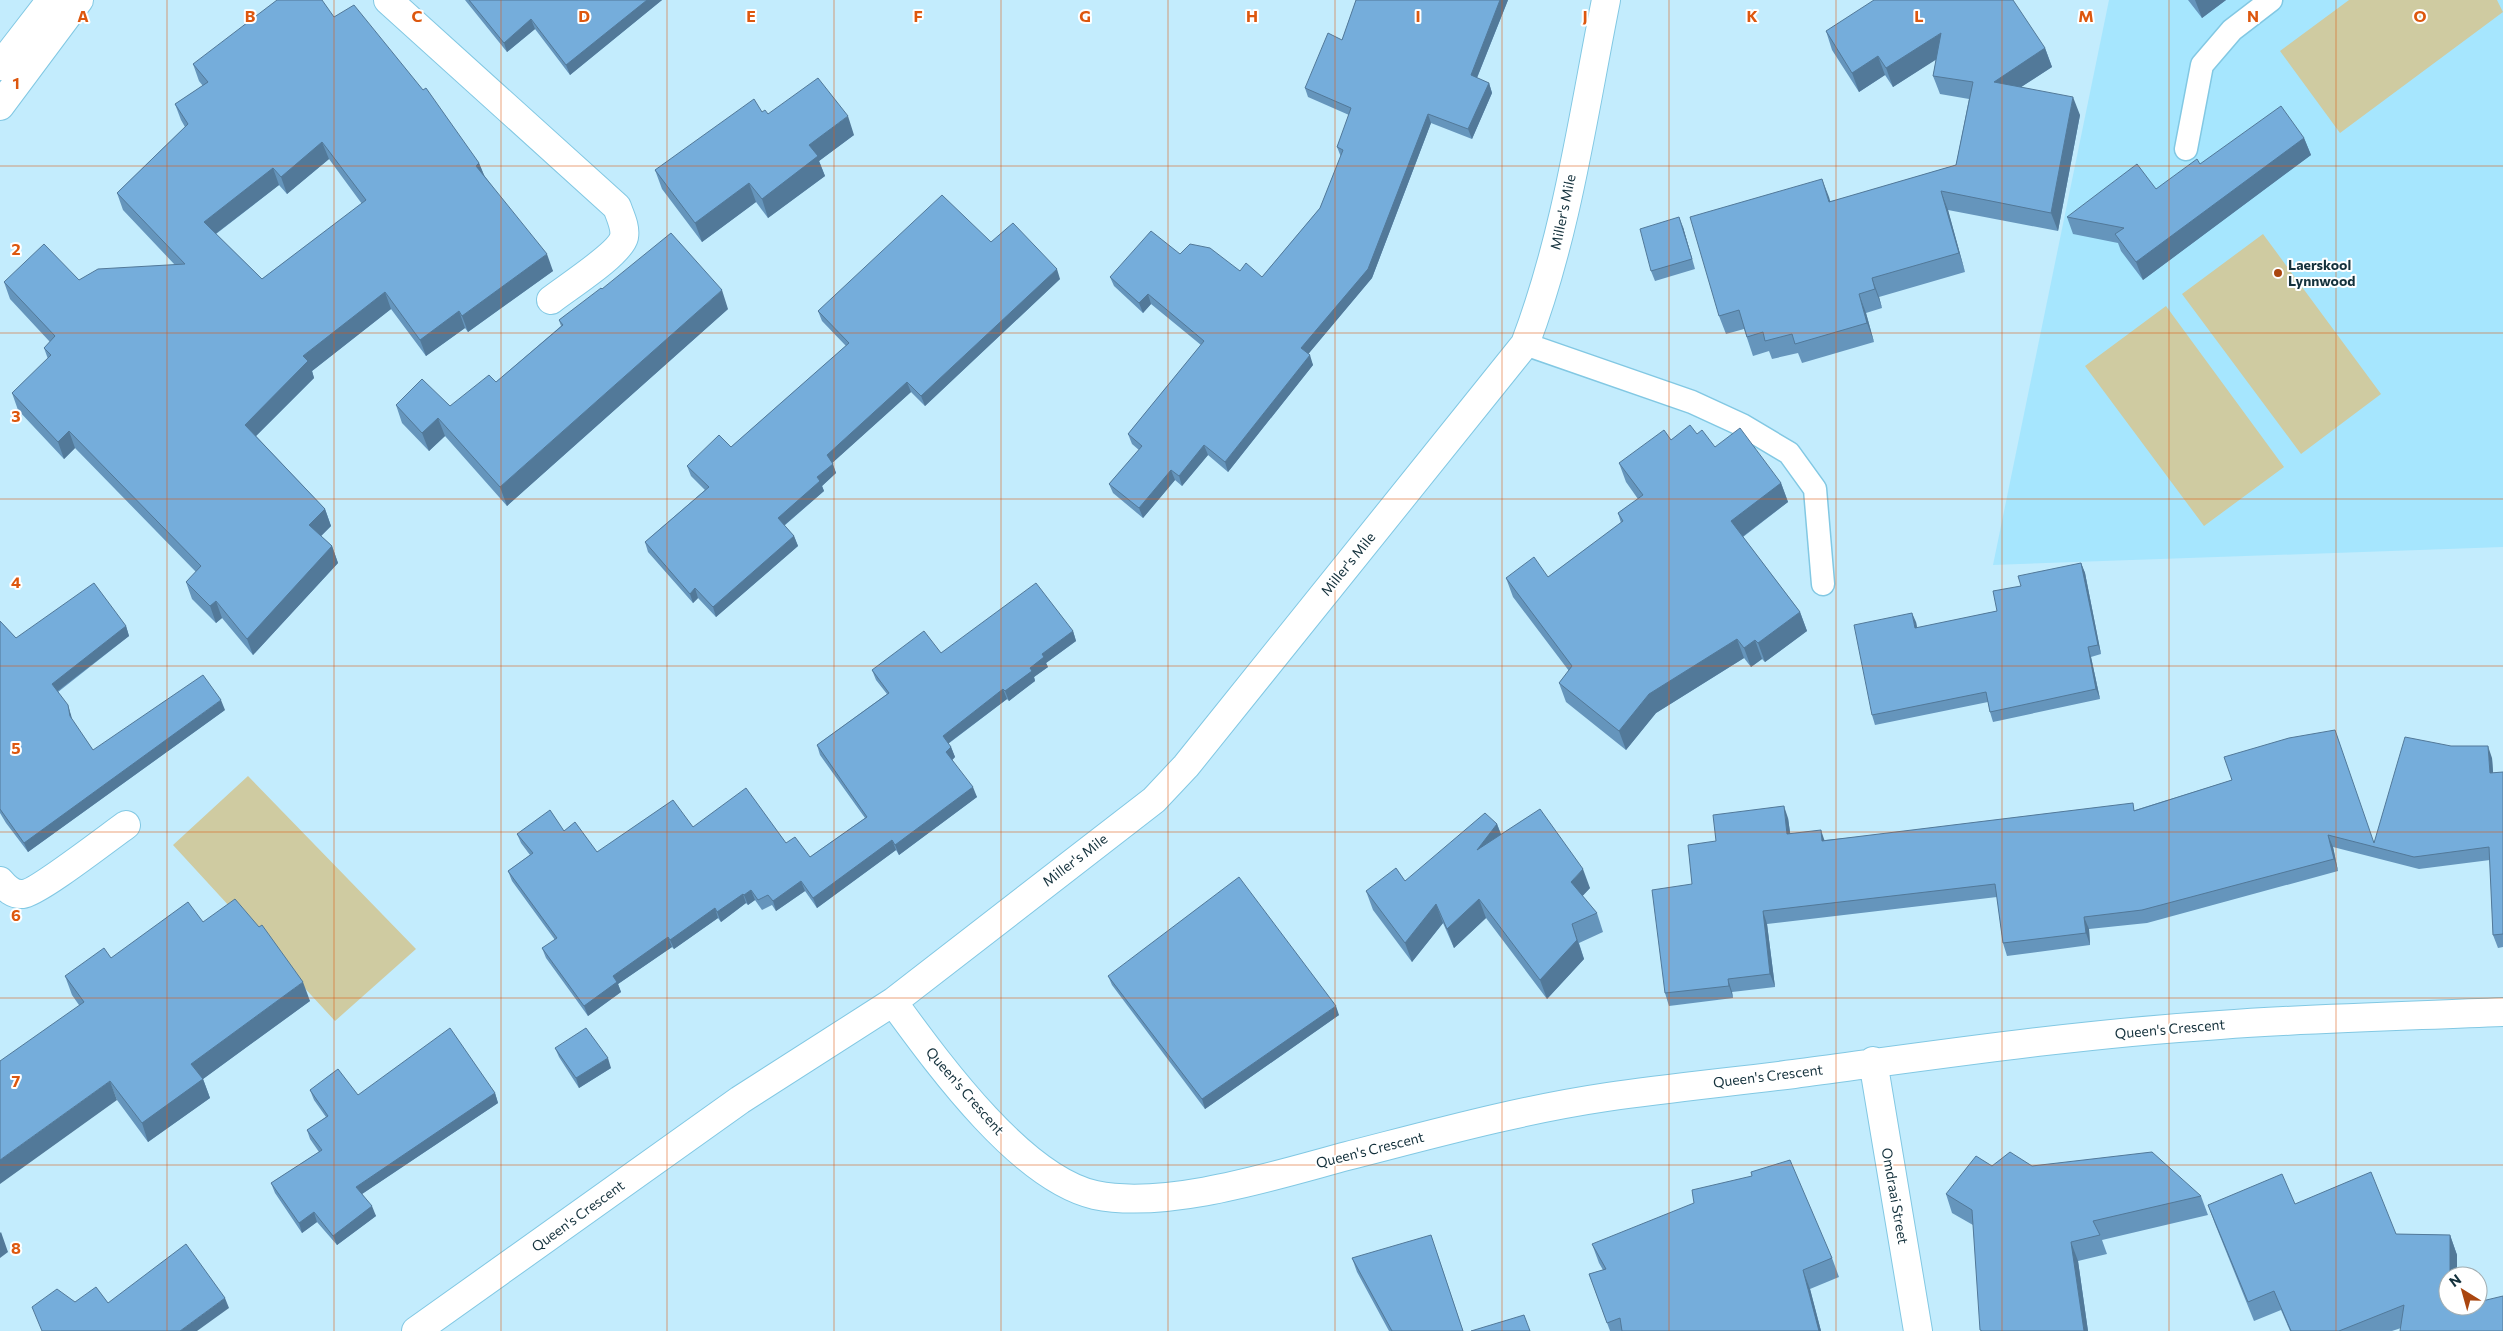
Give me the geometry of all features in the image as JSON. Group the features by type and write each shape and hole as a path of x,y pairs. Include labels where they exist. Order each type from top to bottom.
{"street":[{"path":"0,66 51,0"},
{"path":"0,106 79,0"},
{"path":"388,0 617,207 623,224 624,237 616,250 551,300"},
{"name":"Miller's Mile","path":"893,1002 1154,800 1210,737 1525,344 1542,300 1557,242 1606,0"},
{"path":"0,881 14,893 24,894 54,876 126,825"},
{"name":"Queen's Crescent","path":"416,1331 740,1100 893,1002 939,1065 1014,1146 1031,1161 1056,1178 1079,1190 1098,1196 1125,1198 1160,1196 1226,1186 1504,1116 1603,1098 1873,1062 2111,1034 2211,1026 2503,1012"},
{"name":"Omdraai Street","path":"1873,1062 1918,1331"}],"lane":[{"path":"2186,149 2202,65 2232,30 2271,0"},
{"path":"1525,344 1692,402 1742,425 1790,453 1815,489 1823,584"}],"shaded area":[{"name":"Laerskool Lynnwood","path":"2109,0 2503,0 2503,547 1993,565"},
{"path":"2349,0 2497,0 2503,12 2340,133 2280,51"},
{"path":"2263,234 2381,394 2301,454 2182,294"},
{"path":"2166,306 2284,467 2204,526 2085,366"},
{"path":"248,776 416,949 335,1021 173,845"}],"building":[{"path":"277,0 322,0 334,17 354,5 423,90 426,88 479,163 476,166 547,254 462,316 459,311 420,340 385,292 303,356 308,361 245,425 325,509 309,525 332,546 247,639 216,601 210,606 186,582 201,566 69,431 58,442 12,393 51,355 44,348 55,336 4,282 44,244 79,280 98,269 185,264 117,193 188,124 175,104 208,82 193,64","holes":["322,142 366,200 262,279 204,222 273,168 281,177"]},
{"path":"469,0 647,0 566,65 531,19 504,43"},
{"path":"1356,0 1500,0 1471,75 1489,83 1468,129 1428,114 1368,269 1301,348 1310,355 1225,462 1204,445 1179,476 1171,470 1139,508 1109,484 1142,446 1128,434 1204,341 1148,294 1139,303 1110,277 1151,231 1180,254 1190,244 1210,248 1240,271 1246,263 1262,277 1320,208 1343,150 1337,147 1351,108 1305,88 1328,33 1342,40"},
{"path":"1874,0 2013,0 2045,48 1994,82 2073,97 2051,213 1941,191 1959,253 1872,278 1875,289 1859,294 1867,323 1795,344 1792,334 1765,341 1763,332 1747,337 1739,310 1719,316 1690,217 1822,179 1829,202 1956,165 1973,82 1933,76 1941,33 1886,68 1878,56 1852,73 1826,31"},
{"path":"818,78 848,116 809,145 818,156 762,199 749,183 695,223 655,170 754,99 762,112 765,110 768,114"},
{"path":"2281,106 2304,138 2136,262 2115,234 2124,228 2067,217 2137,164 2156,189 2197,159 2200,164"},
{"path":"942,195 991,242 1013,223 1057,269 921,396 907,382 827,455 833,464 817,477 820,481 778,518 794,536 713,607 695,588 690,594 645,542 709,487 687,466 719,435 731,447 849,343 818,311"},
{"path":"1679,217 1692,259 1651,271 1640,229"},
{"path":"671,233 722,290 500,487 438,418 422,433 396,405 422,379 450,406 489,375 496,382 563,325 559,320 602,289"},
{"path":"1690,425 1697,434 1702,430 1715,447 1740,428 1781,483 1731,521 1800,612 1758,643 1755,640 1744,648 1737,639 1649,694 1619,731 1559,683 1572,666 1506,578 1534,557 1548,577 1623,521 1618,513 1643,495 1619,463 1664,430 1671,440"},
{"path":"2081,563 2098,645 2088,647 2096,689 1990,712 1986,692 1872,715 1854,625 1912,613 1915,628 1997,611 1993,591 2021,586 2018,576"},
{"path":"94,583 126,626 52,684 68,705 70,716 93,750 203,675 221,700 24,843 0,809 0,621 16,638"},
{"path":"1036,583 1073,631 1042,654 1044,657 1030,668 1032,671 1005,691 1003,689 943,736 951,747 946,752 973,787 895,845 892,840 813,898 801,881 773,901 768,895 758,900 751,890 717,912 715,908 670,940 668,937 613,976 617,982 584,1006 542,948 557,938 508,871 533,853 517,834 550,810 564,831 575,822 597,852 673,800 693,827 746,788 786,843 795,837 810,857 867,817 817,745 889,693 872,670 924,631 941,653"},
{"path":"2335,730 2374,843 2405,737 2451,746 2488,746 2490,773 2503,772 2503,934 2493,935 2489,847 2414,857 2328,835 2334,859 2142,910 2084,917 2086,933 2003,943 1995,884 1763,911 1770,974 1728,979 1729,986 1665,993 1652,890 1692,884 1688,845 1716,841 1713,815 1784,806 1787,834 1821,830 1822,841 2133,803 2134,811 2232,780 2224,757 2289,738"},
{"path":"1540,809 1583,869 1571,882 1597,913 1572,924 1577,940 1540,980 1479,899 1447,929 1436,904 1405,943 1366,891 1396,868 1405,881 1485,813 1497,824 1477,850"},
{"path":"1239,877 1336,1006 1202,1099 1108,976"},
{"path":"235,899 259,927 262,925 303,982 191,1064 203,1079 142,1123 110,1081 0,1160 0,1061 84,1002 65,976 104,948 111,958 188,902 203,922"},
{"path":"450,1028 495,1093 356,1187 372,1206 333,1236 314,1212 299,1223 271,1183 322,1150 307,1130 328,1116 310,1090 338,1069 358,1095"},
{"path":"586,1028 608,1058 576,1078 555,1048"},
{"path":"2010,1152 2032,1166 2152,1152 2201,1196 2093,1221 2100,1235 2071,1242 2084,1331 1982,1331 1980,1330 1972,1210 1946,1194 1976,1156 1992,1166"},
{"path":"1790,1160 1832,1258 1803,1270 1819,1331 1622,1331 1620,1318 1607,1323 1589,1274 1606,1269 1592,1244 1694,1203 1692,1190 1752,1176 1751,1172"},
{"path":"2371,1172 2396,1234 2450,1235 2450,1266 2438,1266 2438,1316 2488,1316 2488,1300 2503,1296 2503,1331 2400,1331 2404,1305 2339,1331 2291,1331 2274,1291 2248,1302 2208,1205 2282,1174 2295,1204"},
{"path":"1431,1235 1463,1331 1392,1331 1352,1258"},
{"path":"186,1244 225,1298 180,1331 42,1331 32,1307 57,1289 75,1302 96,1287 108,1303"},
{"path":"1524,1315 1530,1331 1471,1331"}],"place":[{"name":"Laerskool Lynnwood","path":"2278,273"}]}
